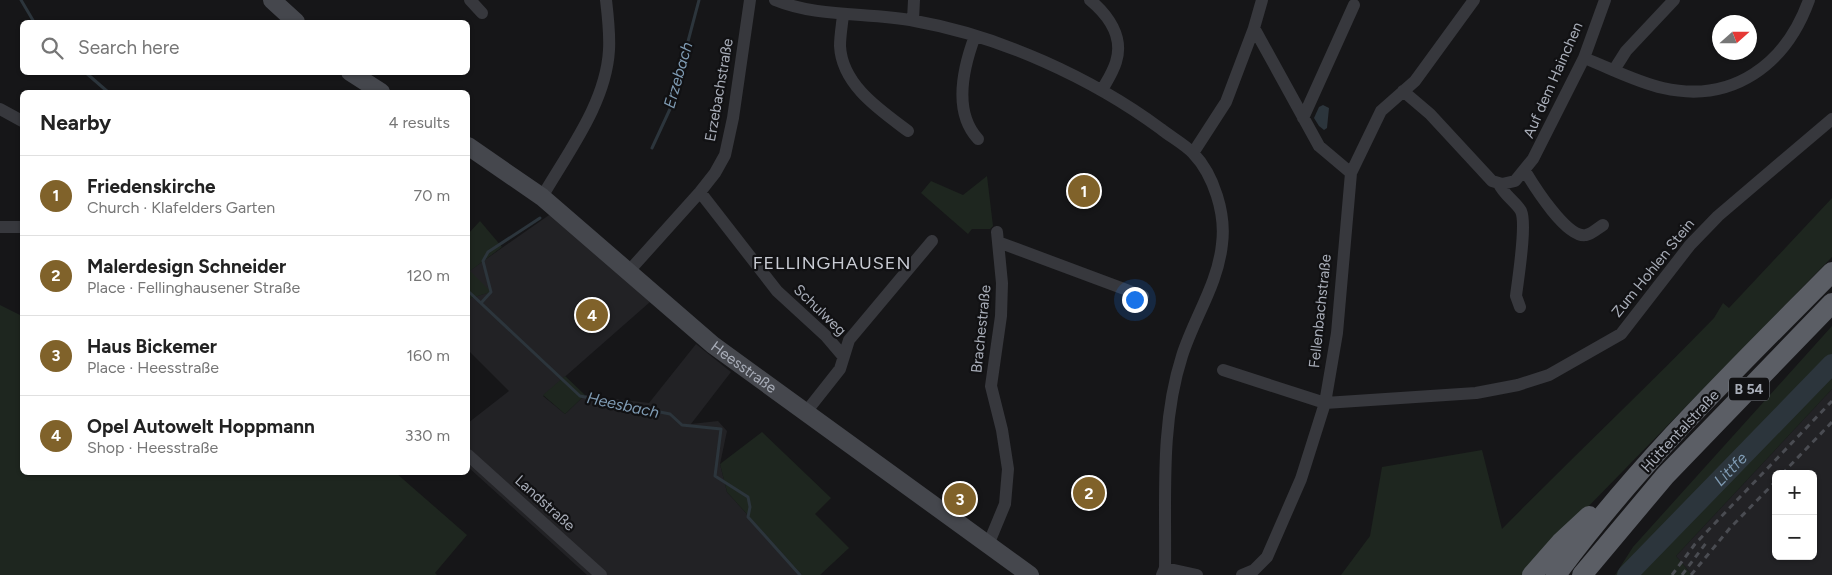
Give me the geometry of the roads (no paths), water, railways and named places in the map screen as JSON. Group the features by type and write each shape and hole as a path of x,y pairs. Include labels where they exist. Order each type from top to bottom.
{"highway":[{"name":"Hüttentalstraße","path":"1556,575 1591,530 1667,442 1832,272"},
{"name":"Hüttentalstraße","path":"1582,575 1665,476 1832,303"},
{"path":"1532,575 1561,542 1667,442"},
{"path":"1600,575 1665,476"}],"main road":[{"path":"272,0 294,20"},
{"path":"355,75 379,90"},
{"name":"Heesstraße","path":"470,147 510,172 542,197 714,345 1030,575"}],"street":[{"path":"470,0 482,13"},
{"path":"542,197 599,95 609,52 610,29 606,0"},
{"name":"Erzebachstraße","path":"628,271 700,192 715,174 725,155 733,118 750,0"},
{"path":"775,0 784,4 843,15 913,20 975,36 1026,55 1102,90 1193,153 1211,182 1218,199 1222,215 1223,242 1219,263 1182,356 1168,425 1163,572 1197,575"},
{"path":"913,20 914,0"},
{"path":"1090,0 1108,17 1116,38 1116,61 1102,90"},
{"path":"1193,153 1226,102 1254,28 1262,0"},
{"path":"1254,28 1320,146 1351,173 1381,111 1415,81 1474,0"},
{"name":"Auf dem Hainchen","path":"1499,184 1515,181 1525,171 1546,138 1584,58 1605,0"},
{"path":"1614,70 1626,51 1674,0"},
{"path":"1584,58 1663,88 1686,91 1716,89 1734,85 1756,73 1779,55 1796,29 1809,0"},
{"path":"1303,118 1354,5"},
{"path":"843,15 840,46 843,62 850,76 878,109 908,131"},
{"path":"975,36 965,62 963,101 967,122 978,140"},
{"path":"1403,91 1430,114 1492,181 1499,184 1505,195 1521,211 1523,226 1516,296 1520,307"},
{"path":"0,109 20,120"},
{"name":"Zum Hohlen Stein","path":"1325,403 1476,393 1518,385 1558,371 1621,334 1690,245 1707,227 1832,119"},
{"path":"1525,171 1544,201 1571,230 1580,235 1587,235 1603,224"},
{"name":"Fellenbachstraße","path":"1251,573 1267,557 1301,478 1325,403 1337,334 1351,173"},
{"name":"Schulweg","path":"700,192 777,291 826,336 843,356"},
{"path":"0,227 20,227"},
{"name":"Brachestraße","path":"988,544 1005,504 1008,469 991,386 1001,316 1002,283 998,237 1143,296"},
{"path":"806,412 840,369 849,340 932,242"},
{"path":"1223,370 1325,403"},
{"name":"Landstraße","path":"470,458 601,575"}],"waterway":[{"name":"Heesbach","path":"21,0 33,20"},
{"name":"Erzebach","path":"652,148 670,109 699,0"},
{"name":"Heesbach","path":"88,75 106,90"},
{"name":"Erzebach","path":"481,303 491,292 483,261 488,252 540,218"},
{"name":"Heesbach","path":"470,293 580,396 670,414 682,425 721,429 715,476 748,497 750,507 748,517 800,575"},
{"name":"Littfe","path":"1627,575 1832,364"}],"railway":[{"path":"1672,575 1695,544 1832,401"},
{"path":"1786,470 1832,422"},
{"path":"1691,575 1730,528 1772,485"},
{"path":"1682,575 1706,543"}],"place":[{"name":"Friedenskirche","path":"1084,191"},
{"name":"Opel Autowelt Hoppmann","path":"592,315"},
{"name":"Malerdesign Schneider","path":"1089,493"},
{"name":"Haus Bickemer","path":"960,499"}],"district":[{"name":"FELLINGHAUSEN","path":"832,263"}]}
